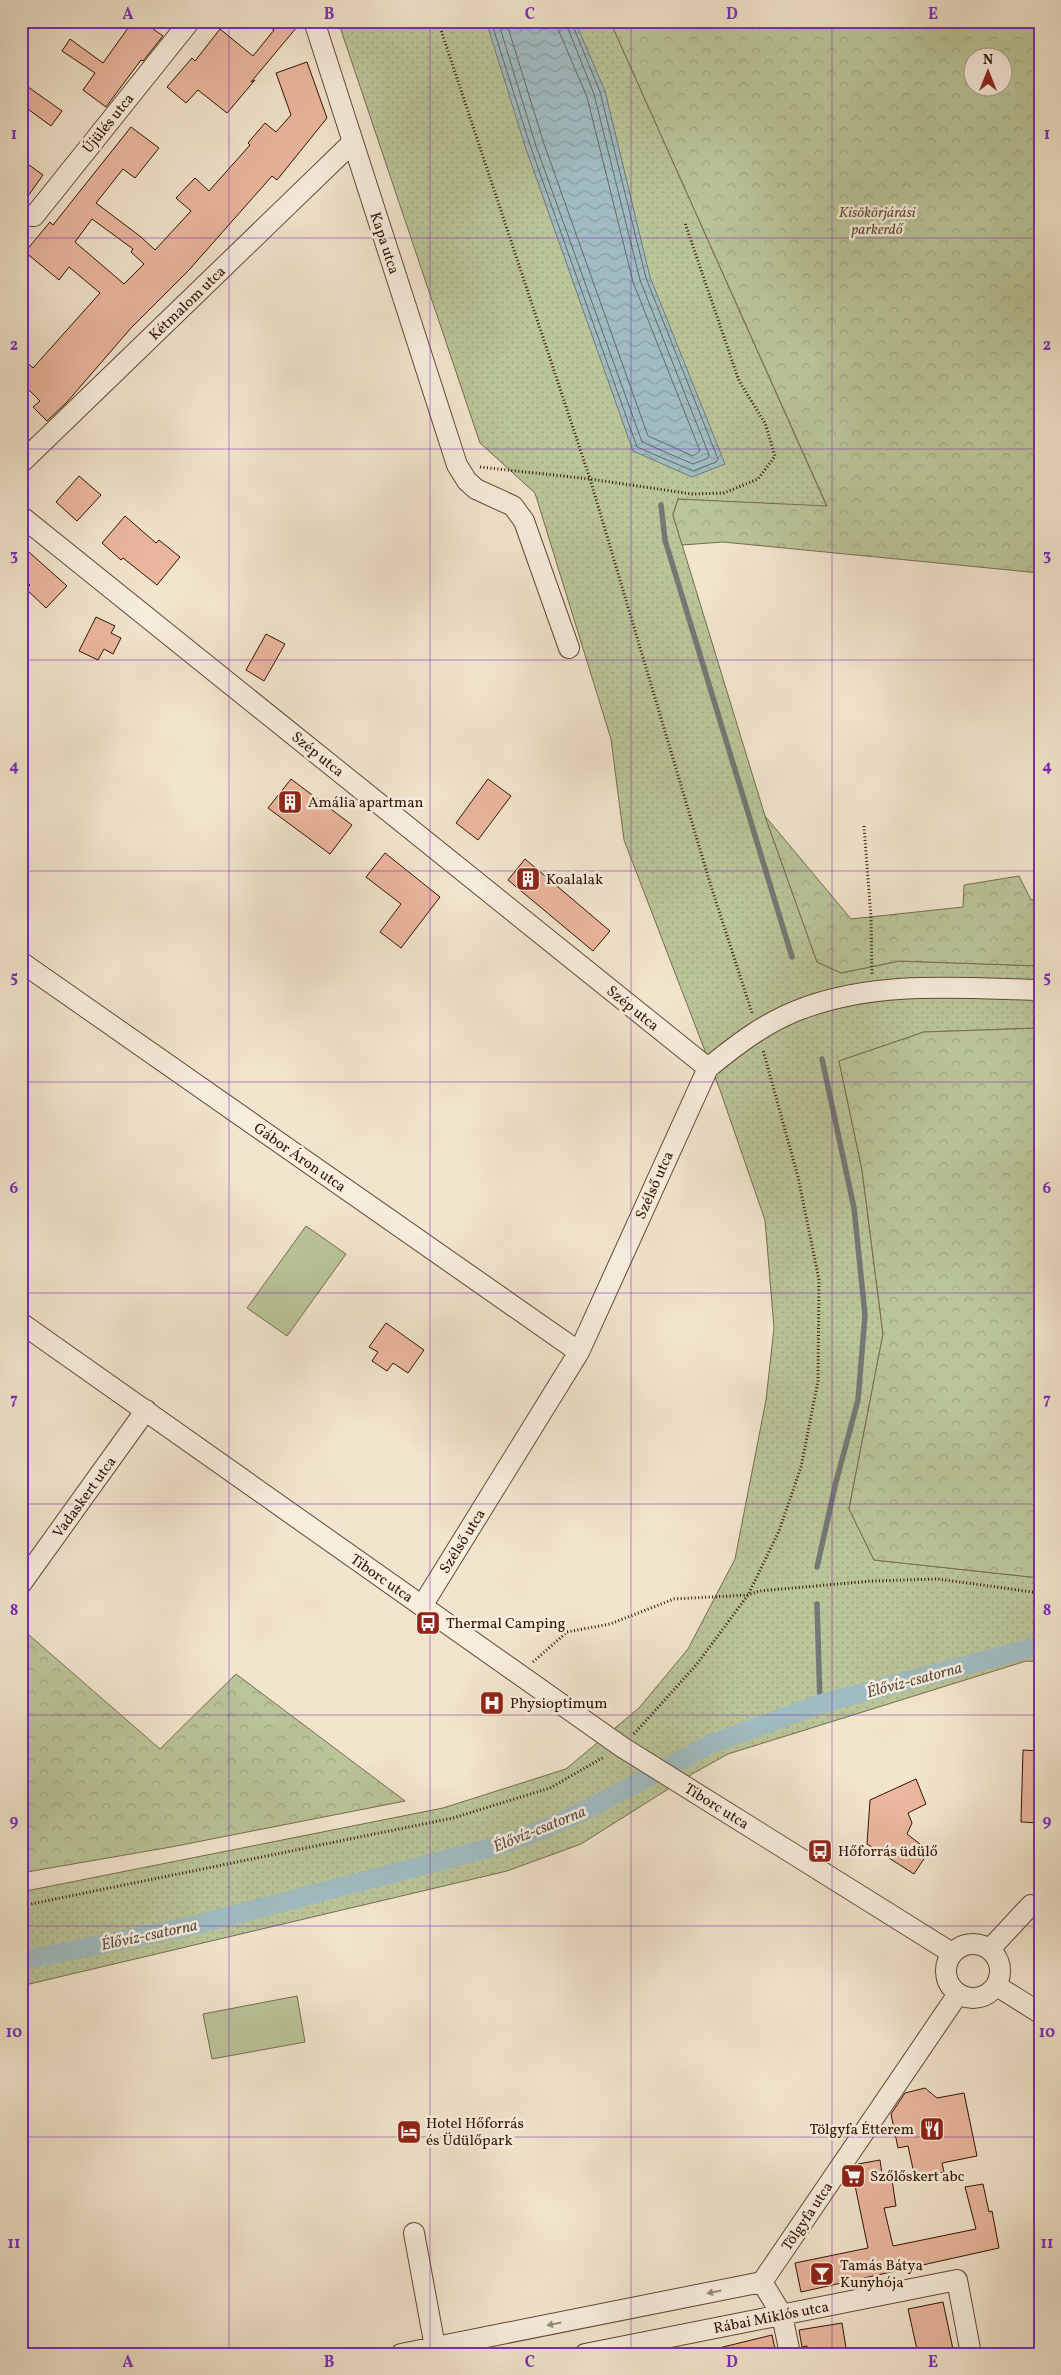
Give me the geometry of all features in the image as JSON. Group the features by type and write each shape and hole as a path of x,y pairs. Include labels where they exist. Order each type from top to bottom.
{"street":[{"name":"Kapa utca","path":"314,21 352,144 458,465 467,482 476,489 513,506 524,521 569,648"},
{"name":"Újülés utca","path":"21,215 34,216 186,23"},
{"name":"Kétmalom utca","path":"21,462 352,144"},
{"name":"Szép utca","path":"21,516 708,1068"},
{"name":"Gábor Áron utca","path":"21,962 579,1352"},
{"name":"Szélső utca","path":"422,1606 579,1352 708,1068 758,1031 800,1009 834,998 872,991 932,987 1040,990"},
{"name":"Tiborc utca","path":"21,1323 629,1751 952,1953"},
{"name":"Vadaskert utca","path":"21,1584 146,1410"},
{"path":"990,1949 1031,1905"},
{"path":"977,1943 990,1949 999,1959 1001,1972 997,1986 987,1995 977,1998 967,1998 958,1994 949,1984 946,1975 947,1963 952,1953 965,1944 977,1943"},
{"path":"997,1986 1040,2013"},
{"name":"Tölgyfa utca","path":"762,2282 958,1994"},
{"path":"414,2233 434,2351"},
{"name":"Rábai Miklós utca","path":"597,2353 956,2280 972,2354"},
{"path":"401,2354 434,2351 762,2282 782,2315 790,2354"}],"path":[{"path":"21,1906 453,1818 550,1788 629,1751 748,1595 779,1531 801,1467 818,1372 820,1280 798,1177 758,1031 710,883 590,479 438,21"},
{"path":"458,465 590,479 692,494 724,493 758,479 775,456 765,423 739,381 686,223"},
{"path":"864,826 871,918 872,991"},
{"path":"519,1674 567,1632 610,1624 674,1599 748,1595 759,1591 872,1581 938,1579 1040,1592"}],"green space":[{"path":"338,21 610,21 827,507 678,499 673,515 765,816 817,962 841,973 899,961 1040,966 1040,1028 924,1032 839,1061 862,1170 883,1334 849,1509 874,1560 1040,1578 1040,1662 1026,1661 728,1754 692,1774 581,1844 507,1871 21,1986 21,1892 443,1808 566,1769 639,1708 688,1649 735,1559 766,1400 774,1328 765,1220 720,1090 624,840 611,739 535,493 480,443"},
{"name":"Kisökörjárási parkerdő","path":"610,21 1040,21 1040,573 723,542 682,545 673,515 678,499 827,506"},
{"path":"765,816 851,919 963,907 964,885 1019,876 1031,900 1040,900 1040,966 899,961 841,973 817,962"},
{"path":"1040,1028 1040,1578 874,1560 849,1509 883,1334 862,1170 839,1061 924,1032"},
{"path":"306,1226 346,1254 287,1336 247,1308"},
{"path":"21,1628 160,1749 236,1674 405,1801 171,1847 21,1873"},
{"path":"297,1996 305,2042 212,2059 203,2014"}],"water":[{"path":"486,21 575,21 605,91 650,277 725,464 692,477 633,451 526,149"}],"building":[{"path":"133,21 142,21 163,36 143,61 141,60 106,107 83,90 95,73 62,51 70,39 103,63"},
{"path":"262,21 302,21 227,113 198,90 186,103 167,87 192,58 195,61 220,29 253,56 274,30"},
{"path":"307,62 327,118 277,180 272,176 189,270 131,328 67,402 47,421 33,407 40,401 21,382 21,357 33,368 100,293 69,267 59,280 25,252 50,222 53,225 131,127 159,148 135,178 123,169 96,203 155,250 191,211 176,198 195,178 209,191 250,145 248,143 265,123 276,132 291,115 276,73","holes":["92,219 133,249 131,252 144,264 124,284 75,242"]},
{"path":"21,82 62,111 51,126 21,104"},
{"path":"21,159 43,175 23,203 21,203"},
{"path":"79,476 101,495 77,521 56,502"},
{"path":"125,516 156,543 159,540 180,557 157,585 123,558 121,560 102,543"},
{"path":"21,545 67,586 46,608 26,589 30,585 21,578"},
{"path":"96,617 115,626 111,633 121,638 113,654 104,649 98,660 79,651"},
{"path":"266,634 285,644 264,681 246,670"},
{"path":"291,779 352,825 330,854 268,808"},
{"path":"488,779 511,796 478,840 456,823"},
{"path":"385,853 440,897 401,948 380,932 401,904 366,877"},
{"path":"525,859 610,931 593,951 508,880"},
{"path":"386,1323 424,1350 408,1373 393,1363 387,1371 372,1361 378,1352 369,1347"},
{"path":"1023,1750 1040,1751 1040,1823 1021,1822"},
{"path":"916,1779 926,1804 908,1813 912,1823 907,1834 929,1851 914,1874 867,1844 870,1800"},
{"name":"Tölgyfa Étterem","path":"925,2088 937,2098 964,2093 977,2156 942,2163 944,2172 915,2178 908,2146 898,2148 891,2114 905,2093"},
{"path":"880,2160 883,2181 892,2180 896,2206 884,2208 893,2246 976,2229 965,2187 983,2184 989,2212 992,2211 999,2248 801,2292 795,2263 868,2248 853,2176 858,2164"},
{"path":"943,2302 954,2354 918,2354 908,2309"},
{"path":"842,2323 847,2354 808,2354 807,2346 802,2347 799,2330"},
{"path":"772,2335 776,2354 719,2354 719,2348"}],"waterway":[{"path":"661,505 665,540 792,957"},
{"path":"817,1567 836,1482 858,1400 865,1315 854,1208 822,1059"},
{"path":"817,1604 820,1704"},
{"name":"Élővíz-csatorna","path":"21,1961 191,1926 490,1848 537,1832 586,1810 711,1744 820,1704 1031,1648 1040,1648"}],"place":[{"name":"Amália apartman","path":"290,802"},
{"name":"Koalalak","path":"528,879"},
{"name":"Thermal Camping","path":"428,1623"},
{"name":"Physioptimum","path":"492,1703"},
{"name":"Hőforrás üdülő","path":"820,1851"},
{"name":"Tölgyfa Étterem","path":"932,2129"},
{"name":"Hotel Hőforrás és Üdülőpark","path":"409,2132"},
{"name":"Szőlőskert abc","path":"853,2176"},
{"name":"Tamás Bátya Kunyhója","path":"822,2274"}]}
